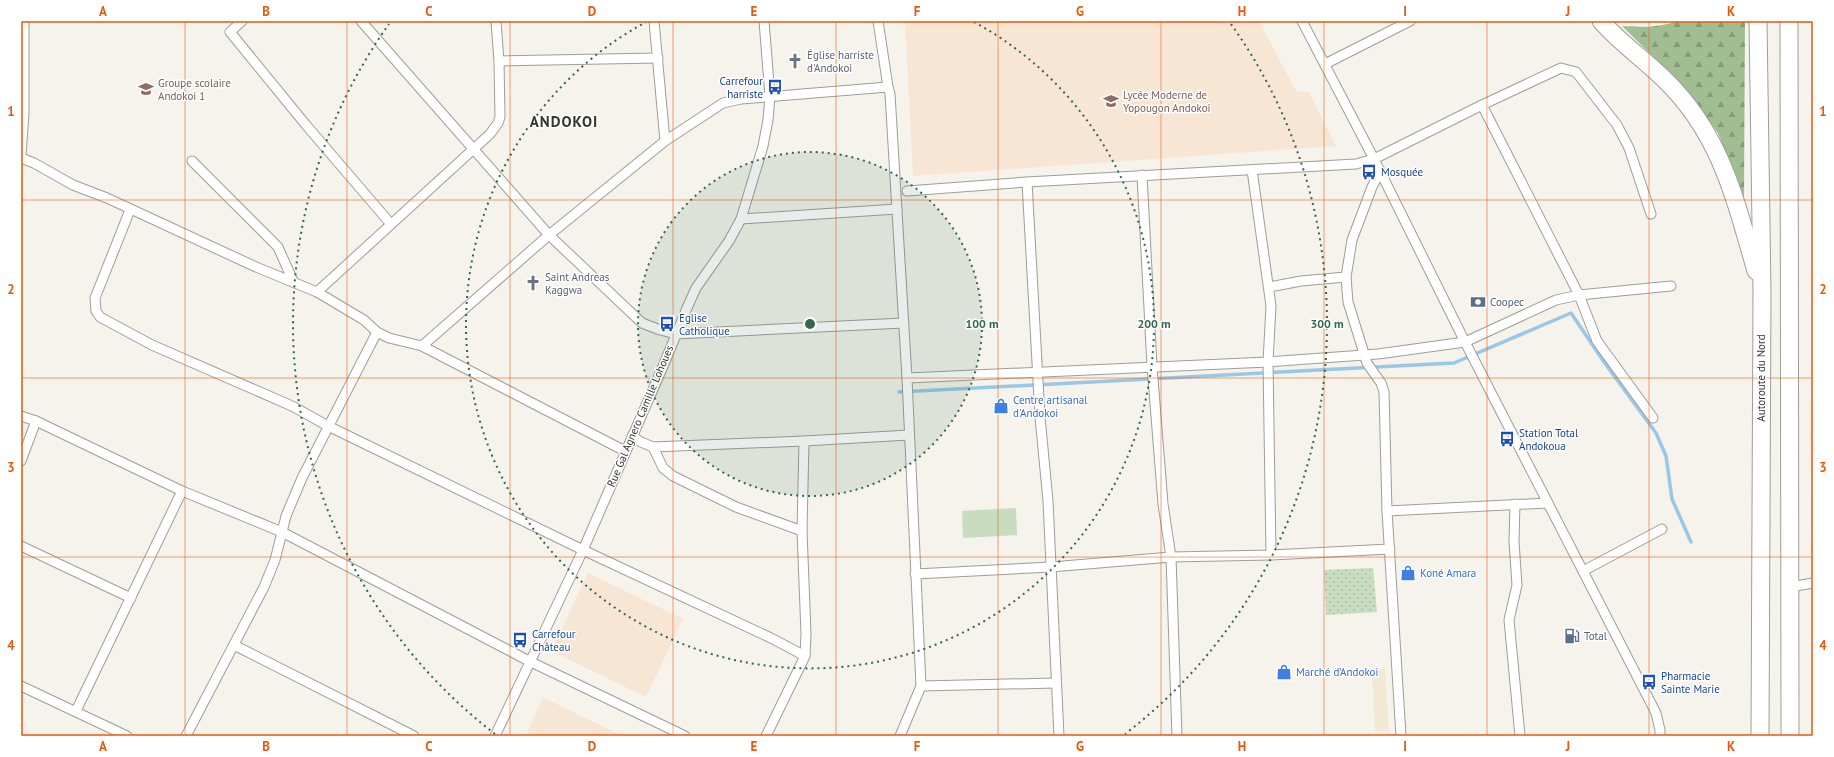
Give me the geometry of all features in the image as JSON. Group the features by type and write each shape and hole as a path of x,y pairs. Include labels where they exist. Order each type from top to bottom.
{"highway":[{"path":"1600,21 1666,81 1691,111 1710,139 1729,180 1762,292"},
{"name":"Autoroute du Nord","path":"1758,21 1762,292 1760,736"},
{"path":"1789,21 1790,736"}],"street":[{"path":"24,21 24,113 21,157 74,185 256,267 317,292 364,320 377,332 389,338 422,346 625,450"},
{"path":"242,21 230,32 306,125 390,223"},
{"path":"361,21 549,235 642,323 654,329 676,334 904,322"},
{"path":"317,292 390,223 490,134 498,123 500,117 499,61 496,21"},
{"path":"654,21 665,141"},
{"name":"Rue Gal Agnero Camille Lohoues","path":"495,736 583,550 696,288 729,241 740,219 764,146 770,96 764,21"},
{"path":"878,21 890,94 907,378 921,686 900,736"},
{"path":"1302,21 1374,159 1465,342 1656,713 1660,736"},
{"path":"1325,64 1410,21"},
{"path":"499,61 658,58"},
{"path":"907,191 1142,175 1356,164 1374,159 1482,105 1556,69 1561,68 1576,72 1621,132 1636,165 1641,187 1652,214"},
{"path":"422,346 549,235 665,141 723,103 741,98 888,87"},
{"path":"1482,105 1579,295 1597,341 1653,418"},
{"path":"192,161 278,247 293,281"},
{"path":"1252,170 1271,306 1268,362 1271,555"},
{"path":"1380,172 1372,187 1352,240 1346,277 1348,302 1364,354 1367,363 1381,383 1384,392 1388,510 1401,736"},
{"path":"1142,175 1152,366 1163,504 1171,557 1177,736"},
{"path":"1027,182 1051,567 1059,736"},
{"path":"740,219 897,209"},
{"path":"130,210 95,298 96,312 100,318 152,345 292,406 328,426 583,550 771,638 805,656"},
{"path":"1269,288 1301,281 1346,277"},
{"path":"907,378 1268,362 1378,354 1465,342 1556,300 1579,295 1671,286"},
{"path":"186,736 266,580 275,560 291,504 328,426 377,332"},
{"path":"21,416 36,421 182,491 282,532 531,662 685,736"},
{"path":"21,461 36,421"},
{"path":"632,436 653,447 909,435"},
{"path":"766,736 805,656 806,634 802,531 804,441"},
{"path":"653,447 663,468 673,476 736,507 802,531"},
{"path":"76,710 182,491"},
{"path":"1388,510 1548,503"},
{"path":"1515,504 1514,542 1517,585 1509,620 1520,736"},
{"path":"1583,571 1662,529"},
{"path":"21,546 131,598"},
{"path":"915,574 1051,567 1171,557 1271,555 1390,549"},
{"path":"1790,587 1813,583"},
{"path":"234,645 414,736"},
{"path":"921,686 1056,683"},
{"path":"21,686 76,710 112,733 127,736"}],"shaded area":[{"name":"Lycée Moderne de Yopougon Andokoi","path":"905,21 1259,21 1296,91 1309,92 1336,146 913,176"},
{"path":"1810,400 1813,401 1812,589"},
{"path":"588,573 683,619 646,697 551,651"},
{"path":"1385,669 1389,731 1375,731 1372,670"},
{"path":"543,697 550,701 623,736 526,736"}],"green space":[{"path":"1677,21 1745,21 1744,199 1718,133 1685,88 1622,26 1657,26"},
{"path":"1016,508 1017,535 963,538 962,511"},
{"path":"1373,568 1377,612 1326,615 1324,570"}],"waterway":[{"path":"899,392 1454,363 1571,313 1604,362 1656,433 1666,456 1672,499 1691,542"}],"place":[{"name":"Église harriste d'Andokoi","path":"795,61"},
{"name":"Carrefour harriste","path":"775,87"},
{"name":"Groupe scolaire Andokoi 1","path":"146,89"},
{"name":"Lycée Moderne de Yopougon Andokoi","path":"1111,101"},
{"name":"Mosquée","path":"1369,172"},
{"name":"Saint Andreas Kaggwa","path":"533,283"},
{"name":"Coopec","path":"1478,302"},
{"name":"Eglise Catholique","path":"667,324"},
{"name":"Centre artisanal d'Andokoi","path":"1001,406"},
{"name":"Station Total Andokoua","path":"1507,439"},
{"name":"Koné Amara","path":"1408,573"},
{"name":"Total","path":"1572,636"},
{"name":"Carrefour Château","path":"520,640"},
{"name":"Marché d’Andokoi","path":"1284,672"},
{"name":"Pharmacie Sainte Marie","path":"1649,682"}],"district":[{"name":"ANDOKOI","path":"564,121"}]}
